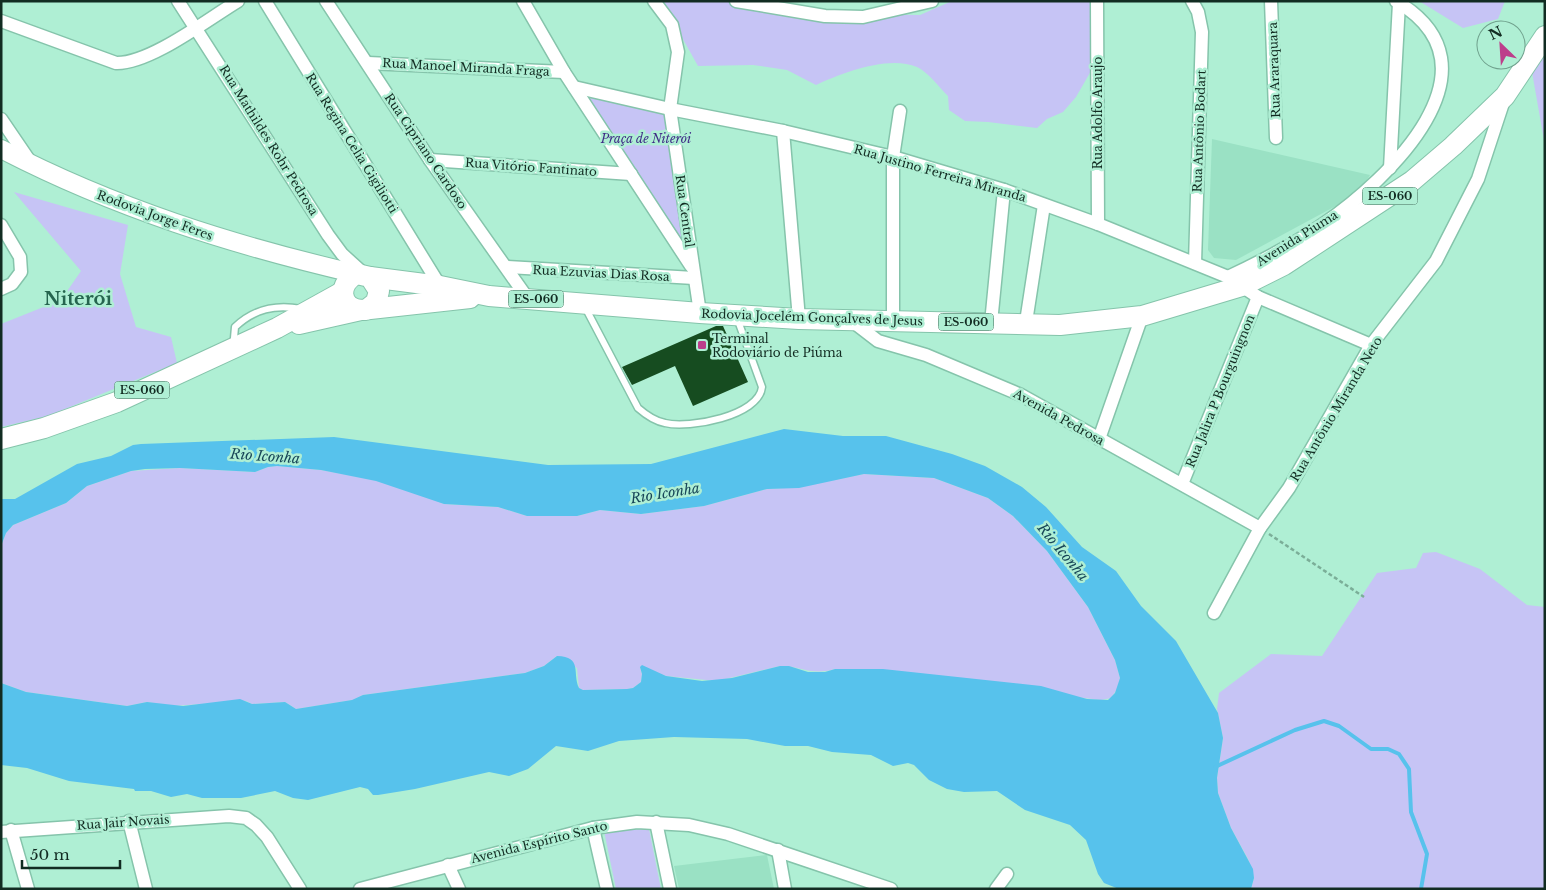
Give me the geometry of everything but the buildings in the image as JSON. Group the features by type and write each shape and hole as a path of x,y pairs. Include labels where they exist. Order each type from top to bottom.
{"main road":[{"name":"Rodovia Jocelém Gonçalves de Jesus","path":"1,439 52,425 117,402 236,345 277,328 309,311 355,281 440,286 490,296 799,319 1026,322 1060,325 1142,316 1243,287 1284,265 1412,181 1453,146 1505,96 1545,36"},
{"name":"Rodovia Jorge Feres","path":"1,149 32,165 134,210 239,244 316,265 355,281"},
{"path":"355,281 379,290 376,302 364,310 351,308 346,304 355,281"},
{"name":"Rodovia Jocelém Gonçalves de Jesus","path":"277,328 364,310 490,296"}],"street":[{"name":"Rua Mathildes Rohr Pedrosa","path":"178,1 196,26 328,235 342,254 355,281"},
{"path":"1,21 116,63 126,63 143,58 238,1"},
{"name":"Rua Regina Celia Gigiliotti","path":"265,1 440,286"},
{"name":"Rua Cipriano Cardoso","path":"326,1 430,160 528,299"},
{"path":"523,1 564,72 694,274"},
{"name":"Rua Central","path":"654,1 672,25 676,38 678,52 670,109 700,313"},
{"path":"736,1 826,16 863,17 932,1"},
{"name":"Rua Adolfo Araujo","path":"1098,1 1098,224"},
{"name":"Rua Antônio Bodart","path":"1192,1 1198,12 1202,32 1195,263"},
{"name":"Rua Araraquara","path":"1271,1 1276,138"},
{"path":"1390,168 1397,2"},
{"name":"Avenida Piuma","path":"1243,287 1256,264 1321,226 1366,192 1390,168 1437,101 1442,81 1440,48 1426,26 1397,2"},
{"name":"Rua Manoel Miranda Fraga","path":"368,63 564,72"},
{"name":"Rua Justino Ferreira Miranda","path":"574,87 670,109 784,131 893,157 1004,190 1098,224 1195,263 1243,287 1372,345"},
{"name":"Rua Antônio Miranda Neto","path":"1214,613 1260,528 1289,488 1372,345 1436,261 1459,221 1478,179 1505,96"},
{"path":"892,321 893,157 900,111"},
{"path":"1,119 32,165"},
{"path":"784,131 799,319"},
{"name":"Rua Vitório Fantinato","path":"430,160 631,174"},
{"path":"991,323 1004,190"},
{"path":"1026,322 1044,205"},
{"path":"1,225 20,257 21,272 12,284 1,289"},
{"name":"Rua Ezuvias Dias Rosa","path":"507,267 694,274"},
{"name":"Rua Jalira P Bourguingnon","path":"1182,484 1243,287"},
{"path":"1099,439 1142,316"},
{"name":"Avenida Pedrosa","path":"852,321 878,341 926,355 1021,395 1260,528"},
{"name":"Rua Jair Novais","path":"6,831 129,821 229,816 246,818 267,837 300,889"},
{"path":"129,821 146,889"},
{"path":"656,822 670,889"},
{"name":"Avenida Espírito Santo","path":"360,889 593,828 616,824 656,822 689,825 778,850 891,889"},
{"path":"593,828 607,889"},
{"path":"6,831 28,889"},
{"path":"778,850 784,889"},
{"path":"448,865 459,889"},
{"path":"996,889 1007,874"}],"lane":[{"path":"582,303 638,408 651,418 664,423 682,425 700,423 752,406 761,393 762,387 736,314"},
{"path":"236,345 234,338 235,327 254,313 274,307 309,311"}],"path":[{"path":"1260,528 1364,598"}],"shaded area":[{"path":"1212,139 1370,175 1358,194 1236,260 1214,258 1208,250"},
{"path":"767,855 774,889 679,889 674,866"}],"green space":[{"path":"656,1 754,1 835,14 920,15 952,1 1095,1 1091,71 1076,97 1063,112 1047,119 1037,128 965,121 949,110 948,96 929,76 917,67 905,64 879,64 865,67 816,85 787,70 753,65 698,66 670,16"},
{"path":"1419,1 1505,1 1498,19 1476,20 1476,25 1463,28"},
{"path":"1545,55 1545,146 1532,72"},
{"name":"Praça de Niterói","path":"576,89 674,112 700,276"},
{"path":"14,192 128,225 120,274 136,327 171,337 177,363 48,416 1,427 1,324 61,300 81,271"},
{"path":"277,466 321,470 370,479 415,492 444,504 498,507 527,516 577,516 600,510 641,514 704,506 767,489 799,487 864,474 934,478 988,498 1013,516 1047,551 1088,607 1115,660 1120,678 1118,688 1111,698 1101,700 835,669 813,671 780,666 717,681 666,676 640,667 642,674 641,682 633,688 583,690 579,688 577,668 557,656 544,666 525,673 363,695 353,700 296,709 285,702 252,704 246,701 172,706 147,702 127,706 26,692 1,683 1,546 6,533 13,525 66,503 87,486 131,471 180,468 255,472"},
{"path":"1436,552 1480,569 1527,605 1545,607 1545,889 1251,889 1254,878 1248,859 1231,828 1218,793 1217,778 1223,738 1217,709 1219,693 1271,654 1322,656 1377,573 1416,568 1423,553"},
{"path":"649,829 661,889 616,889 604,831"}],"water":[{"name":"Rio Iconha","path":"784,429 843,436 886,436 952,454 985,466 1022,487 1046,507 1082,547 1116,571 1141,606 1176,641 1218,713 1223,738 1217,778 1218,793 1231,828 1253,869 1254,878 1251,889 1119,889 1104,883 1098,874 1086,840 1070,825 1025,810 997,791 964,792 947,789 929,780 914,765 908,763 893,766 871,755 832,752 808,746 785,746 747,739 674,737 619,741 588,751 556,746 528,769 509,776 489,772 415,789 378,795 373,795 368,789 360,787 308,800 293,798 275,791 241,798 202,798 187,794 171,797 151,791 135,791 134,789 69,781 27,768 1,765 1,683 26,692 127,706 147,702 183,706 240,699 252,704 285,702 296,709 352,700 363,695 525,673 544,666 557,656 570,659 574,663 579,688 583,690 633,688 641,682 642,674 640,667 642,665 666,676 702,681 732,678 780,666 789,666 808,672 825,672 835,669 883,669 1041,686 1087,699 1108,700 1115,693 1120,678 1115,660 1088,607 1047,551 1013,516 988,498 934,478 864,474 799,488 767,489 704,506 641,514 600,510 577,516 527,516 498,507 444,504 376,481 321,470 277,466 255,472 180,468 145,469 131,471 87,486 66,503 13,525 6,533 1,546 1,499 15,499 77,464 111,456 133,445 334,437 548,465 651,464"}],"waterway":[{"path":"1215,767 1295,730 1324,721 1339,726 1371,749 1388,749 1399,754 1409,769 1411,812 1427,854 1421,889"}],"place":[{"name":"Terminal Rodoviário de Piúma","path":"702,345"}],"district":[{"name":"Niterói","path":"78,299"}]}
